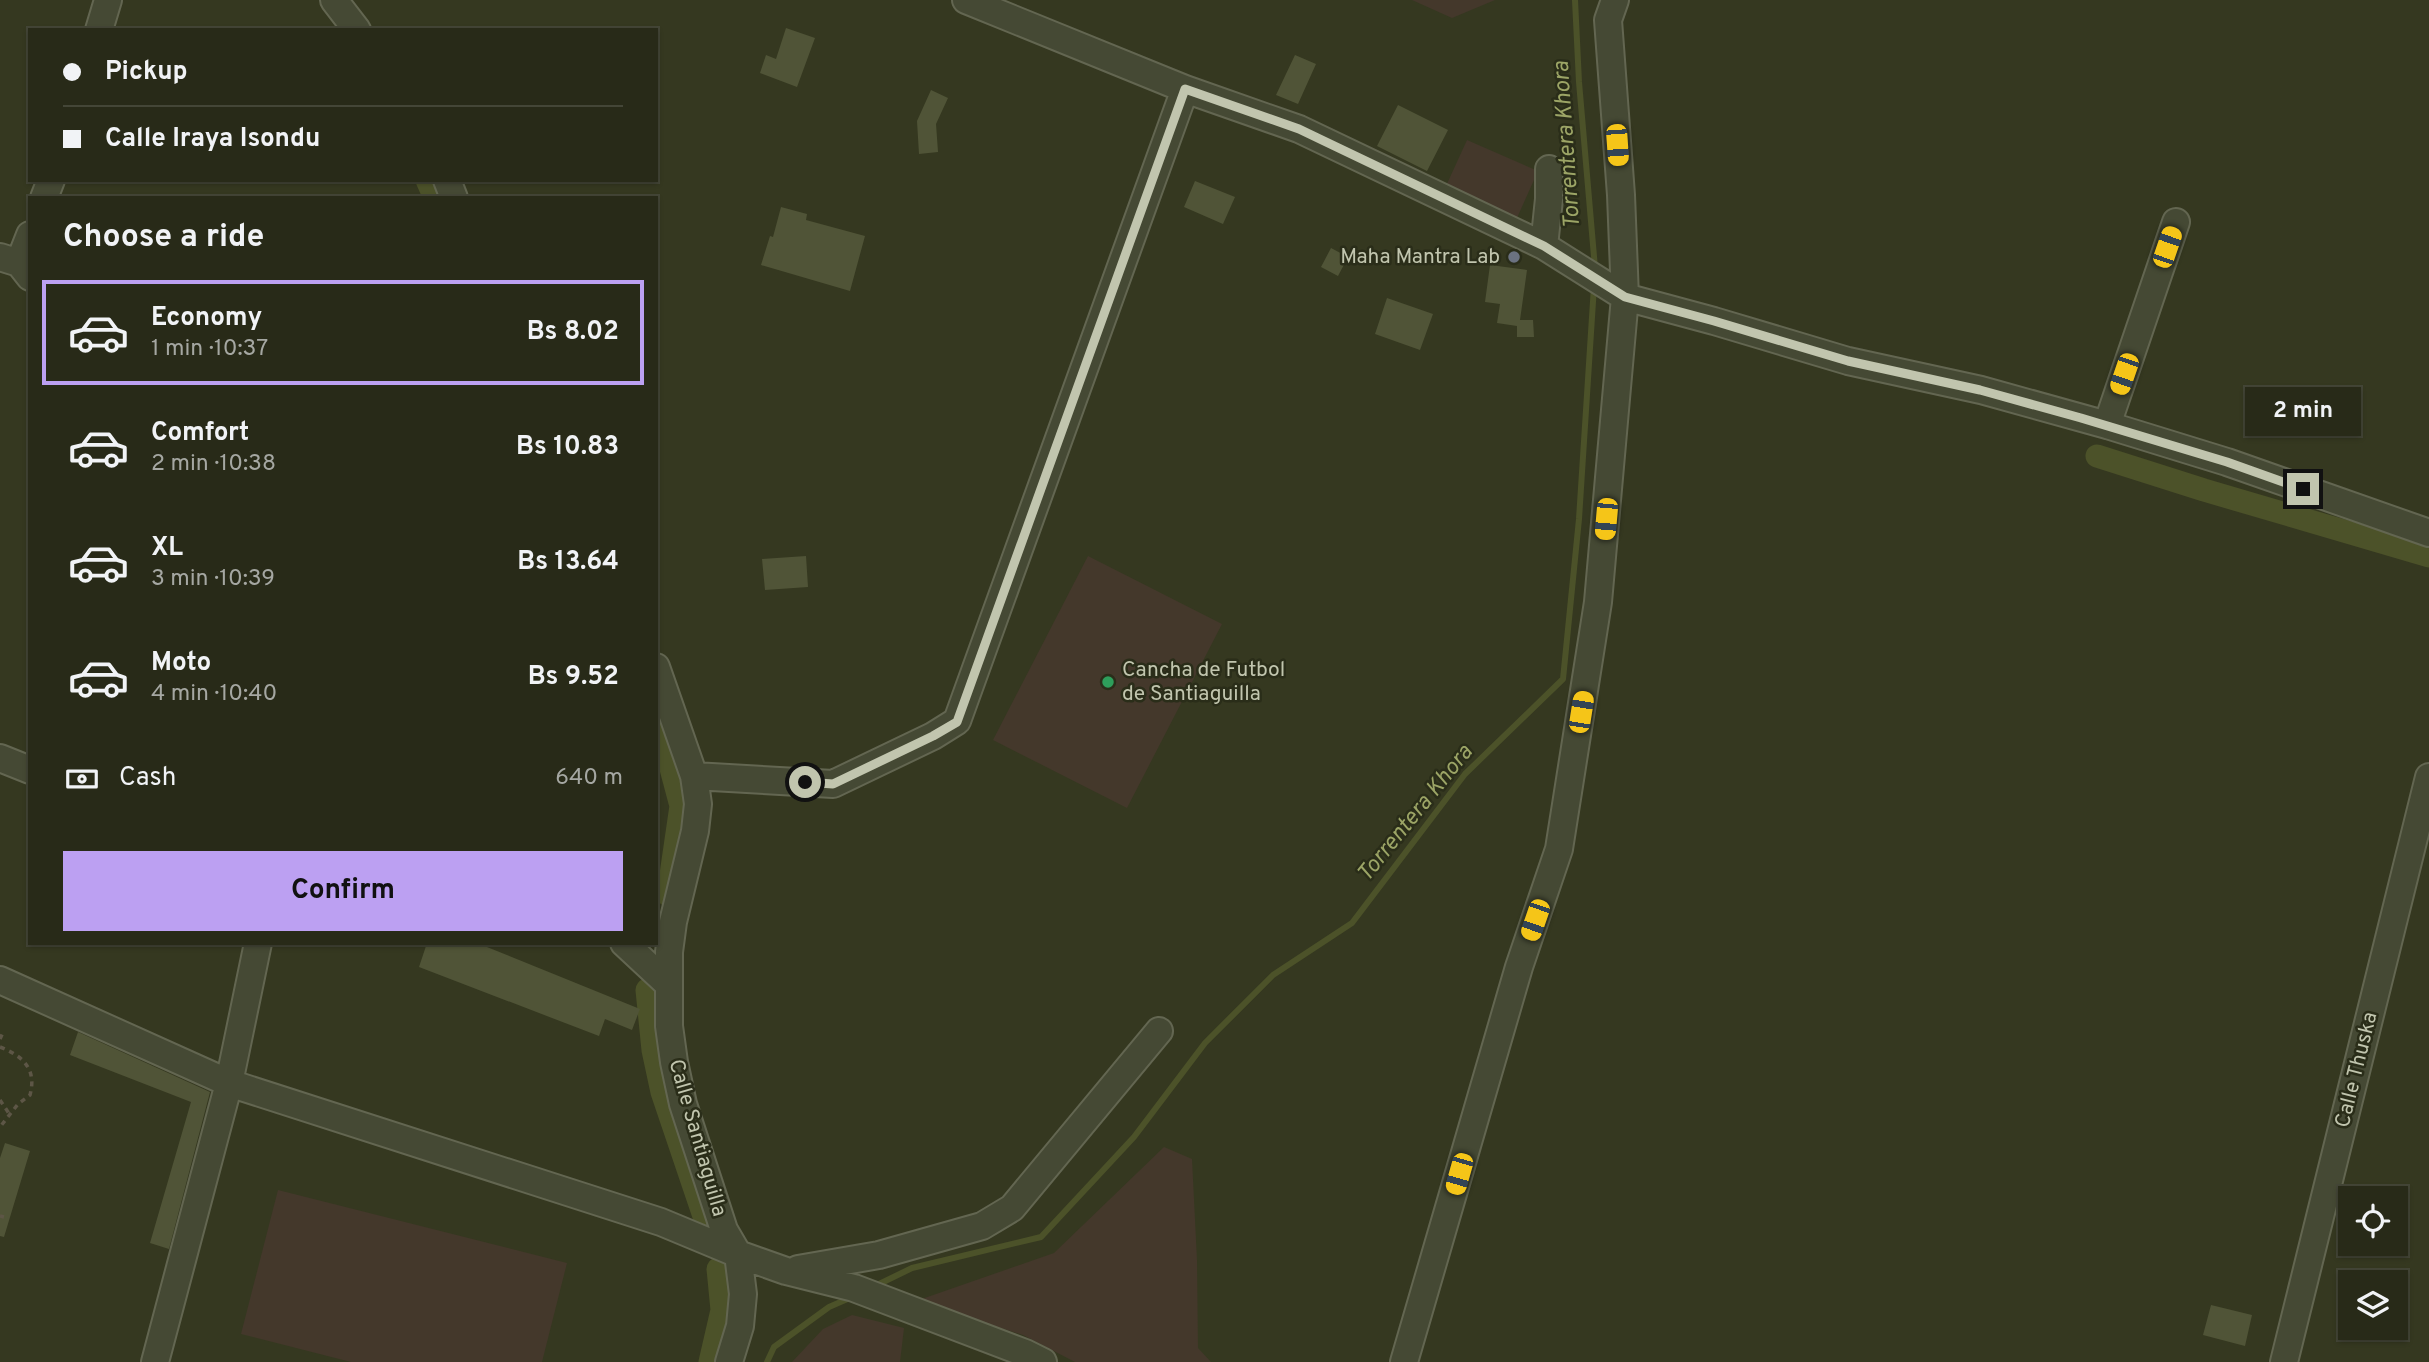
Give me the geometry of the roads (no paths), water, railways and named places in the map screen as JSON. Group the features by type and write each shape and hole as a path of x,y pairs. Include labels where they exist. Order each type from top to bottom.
{"street":[{"path":"100,28 108,0"},
{"path":"334,0 355,28"},
{"path":"967,0 1185,89 1299,129 1544,246 1615,291 1848,361 1980,390 2107,425 2227,462 2429,533"},
{"path":"1404,1362 1519,967 1559,849 1598,602 1621,195 1608,20 1615,0"},
{"path":"694,776 833,784 957,722 1185,89"},
{"path":"1544,246 1549,169"},
{"path":"2107,425 2176,222"},
{"path":"16,266 28,239"},
{"name":"Calle Santiaguilla","path":"658,673 694,776 698,804 695,831 673,922 668,984 674,1062 684,1104 724,1230 738,1254 743,1294 740,1326 729,1362"},
{"path":"0,758 28,769"},
{"name":"Calle Thuska","path":"2284,1362 2429,777"},
{"path":"155,1362 229,1083 258,945"},
{"path":"626,945 668,984"},
{"path":"0,980 229,1083 661,1222 786,1271 854,1288 1043,1362"},
{"path":"786,1271 892,1251 982,1226 1012,1208 1159,1031"}],"waterway":[{"name":"Torrentera Khora","path":"1575,0 1579,82 1595,268"},
{"path":"428,182 434,196"},
{"name":"Torrentera Khora","path":"875,1286 912,1268 1041,1237 1134,1137 1205,1043 1273,975 1352,923 1465,774 1563,679 1579,519 1594,286"},
{"path":"2097,456 2429,556"},
{"path":"658,720 681,806 668,895"},
{"path":"647,990 653,1050 662,1092 709,1231"},
{"path":"710,1362 722,1310 718,1269"},
{"name":"Torrentera Khora","path":"767,1362 774,1347 829,1307 852,1297"}],"place":[{"name":"Maha Mantra Lab","path":"1514,257"},
{"name":"Cancha de Futbol de Santiaguilla","path":"1108,682"}]}
